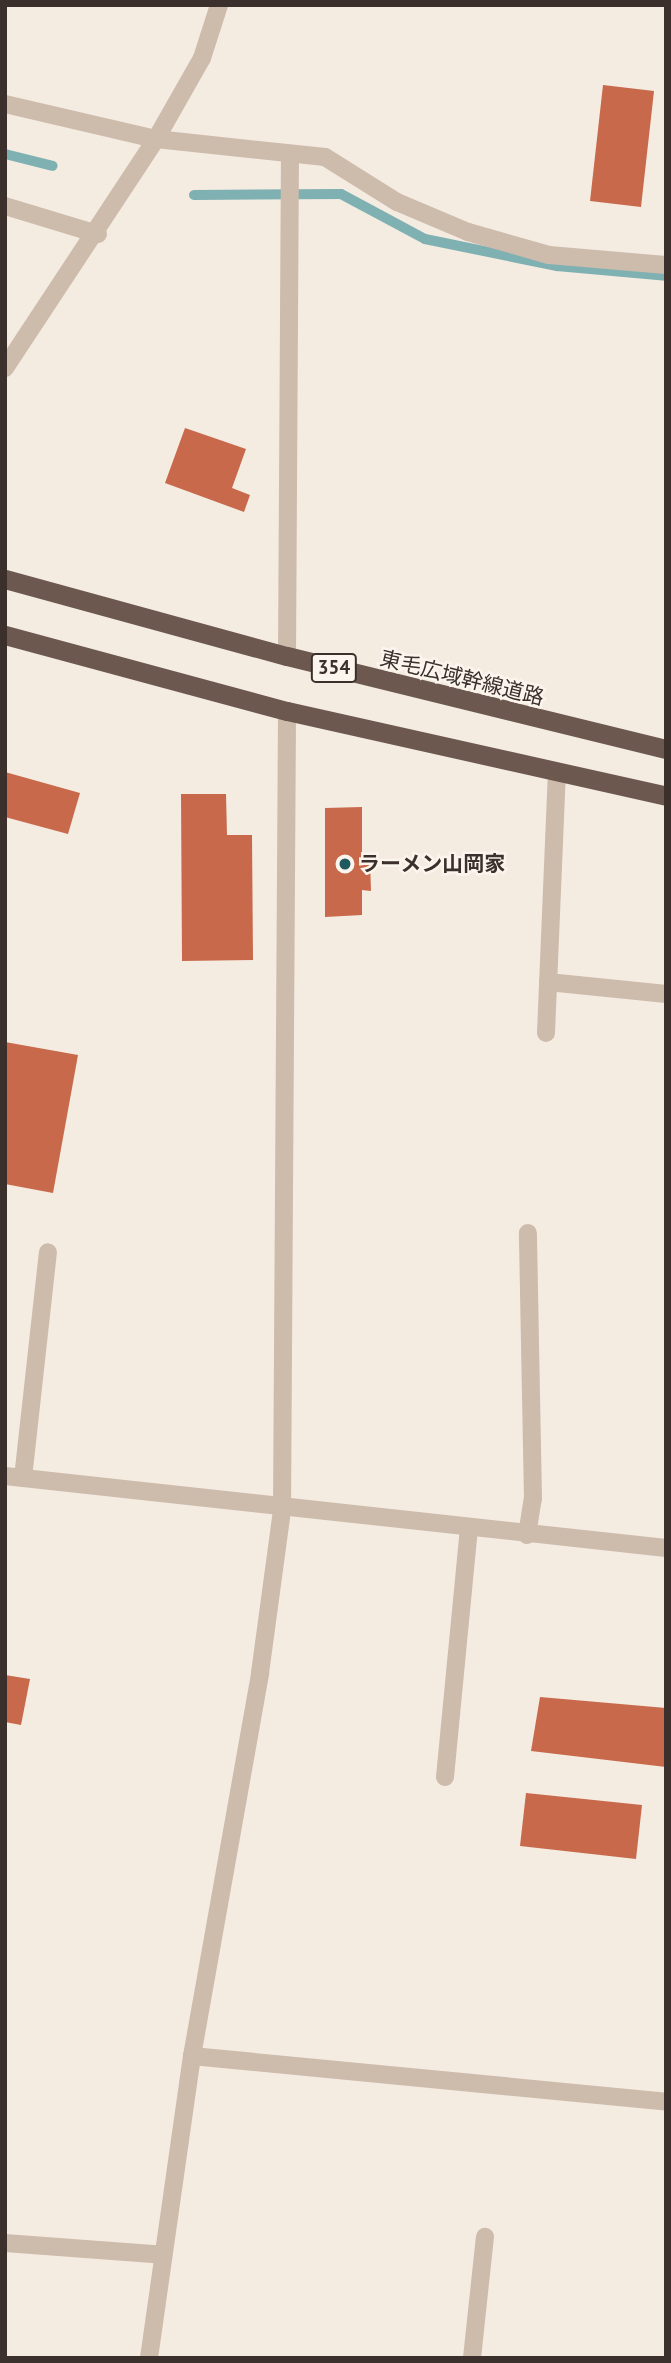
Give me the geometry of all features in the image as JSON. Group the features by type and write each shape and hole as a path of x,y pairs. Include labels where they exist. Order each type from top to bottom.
{"highway":[{"name":"東毛広域幹線道路","path":"5,579 287,656 666,749"},
{"path":"5,635 287,711 666,796"}],"street":[{"path":"5,368 98,234 156,139 202,58 219,5"},
{"path":"5,104 156,139 325,158 397,202 479,235 549,255 666,265"},
{"path":"287,656 290,154"},
{"path":"5,206 98,234"},
{"path":"149,2358 192,2056 260,1674 282,1510 287,711"},
{"path":"546,1033 557,773"},
{"path":"548,982 666,994"},
{"path":"527,1535 533,1499 528,1233"},
{"path":"48,1252 14,1477 282,1510 666,1548"},
{"path":"445,1777 469,1529"},
{"path":"192,2056 666,2102"},
{"path":"472,2358 485,2237"},
{"path":"5,2243 163,2255"}],"building":[{"path":"603,85 654,91 641,207 590,201"},
{"path":"185,428 246,449 232,488 250,495 244,512 165,483"},
{"path":"5,772 80,793 68,834 5,817"},
{"path":"181,794 226,794 227,835 252,835 253,960 182,961"},
{"path":"362,807 362,861 370,861 371,891 362,890 362,915 325,917 325,808"},
{"path":"5,1042 78,1055 53,1193 5,1184"},
{"path":"5,1675 30,1679 21,1725 5,1722"},
{"path":"540,1697 666,1708 666,1767 531,1751"},
{"path":"526,1793 642,1805 636,1859 520,1846"}],"waterway":[{"path":"5,154 53,166"},
{"path":"194,195 341,194 425,239 557,266 666,276"}],"place":[{"name":"ラーメン山岡家","path":"345,864"}]}
